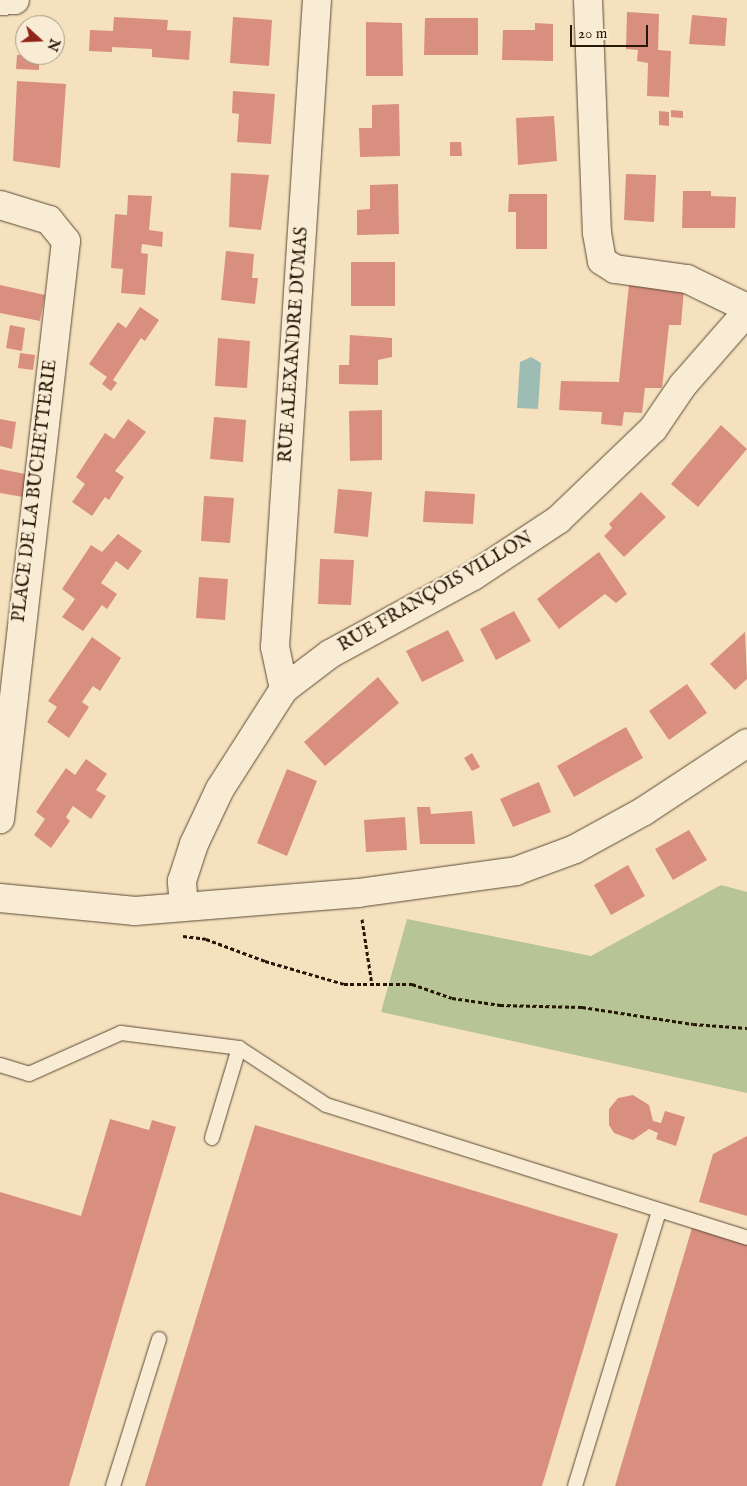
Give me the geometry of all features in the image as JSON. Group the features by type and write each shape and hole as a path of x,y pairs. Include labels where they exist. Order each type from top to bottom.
{"street":[{"path":"0,1 14,0"},
{"name":"RUE ALEXANDRE DUMAS","path":"284,690 275,647 317,0"},
{"path":"588,0 600,256 615,269 687,279 747,308"},
{"name":"PLACE DE LA BUCHETTERIE","path":"0,205 50,220 66,240 0,819"},
{"name":"RUE FRANÇOIS VILLON","path":"184,906 182,881 194,844 220,790 284,690 330,654 473,576 558,520 653,429 683,385 747,312"},
{"path":"0,898 135,911 358,893 516,871 575,849 745,749"}],"lane":[{"path":"0,1065 29,1074 121,1033 239,1048 326,1105 659,1212 747,1238"},
{"path":"212,1138 239,1048"},
{"path":"575,1486 659,1212"},
{"path":"113,1486 159,1339"}],"path":[{"path":"358,893 372,985"},
{"path":"179,936 206,939 265,961 344,984 412,984 452,998 500,1005 582,1007 693,1024 747,1028"}],"green space":[{"path":"721,885 747,892 747,1093 381,1012 407,919 591,956"}],"water":[{"path":"531,357 541,363 538,409 517,408 520,362"}],"building":[{"path":"627,12 659,14 658,50 671,51 669,97 647,96 648,63 637,61 638,50 626,49"},
{"path":"692,15 727,18 725,46 689,44"},
{"path":"114,17 168,20 167,30 191,31 189,60 152,57 152,49 112,47 112,52 89,51 90,30 113,31"},
{"path":"233,17 272,20 269,66 230,63"},
{"path":"425,18 478,18 478,55 424,55"},
{"path":"366,22 402,23 403,76 366,76"},
{"path":"535,23 553,24 553,61 502,60 503,30 535,30"},
{"path":"16,65 39,65 39,70 16,69"},
{"path":"17,81 66,84 60,168 13,161"},
{"path":"233,91 275,94 271,144 237,142 239,114 232,113"},
{"path":"399,104 400,156 360,157 359,128 372,128 372,105"},
{"path":"671,110 683,111 683,118 671,117"},
{"path":"659,111 669,112 669,126 659,125"},
{"path":"554,116 557,161 518,165 516,118"},
{"path":"450,142 461,142 462,156 450,156"},
{"path":"231,173 269,175 261,230 229,227"},
{"path":"626,174 656,175 654,222 624,220"},
{"path":"398,184 399,234 357,235 357,210 370,209 370,185"},
{"path":"683,191 711,191 711,196 736,197 735,228 682,228"},
{"path":"509,194 547,194 547,249 516,249 516,212 508,212"},
{"path":"128,195 152,196 149,230 163,232 162,247 142,244 141,253 148,254 145,295 121,293 123,269 111,268 115,214 127,215"},
{"path":"226,251 254,254 252,278 258,278 255,304 221,300"},
{"path":"351,262 395,262 395,306 351,306"},
{"path":"629,284 684,289 681,325 669,325 662,388 645,388 642,413 624,412 622,426 601,424 602,412 559,410 561,381 619,382"},
{"path":"0,285 45,295 40,321 0,313"},
{"path":"140,307 159,320 145,341 141,338 113,380 117,383 111,391 102,384 107,377 89,364 118,322 126,328"},
{"path":"10,325 25,328 22,351 6,348"},
{"path":"350,335 392,338 392,357 378,360 378,385 339,384 339,365 349,365"},
{"path":"218,338 250,341 247,388 215,386"},
{"path":"20,353 35,355 33,370 18,368"},
{"path":"382,410 382,460 350,461 349,411"},
{"path":"214,417 246,420 243,462 210,459"},
{"path":"0,419 16,422 12,449 0,446"},
{"path":"128,419 146,432 115,471 124,477 109,500 105,497 92,516 72,502 85,484 76,477 105,433 114,439"},
{"path":"721,425 747,449 698,507 671,484"},
{"path":"0,469 25,474 23,497 0,493"},
{"path":"338,489 372,492 368,537 334,533"},
{"path":"425,491 475,494 473,524 423,522"},
{"path":"641,492 666,517 624,557 604,536 612,528 609,524"},
{"path":"204,496 234,498 230,543 201,541"},
{"path":"118,534 142,551 128,570 116,561 101,583 117,594 107,609 102,605 83,631 62,617 75,599 62,589 91,545 102,552"},
{"path":"599,552 627,594 616,603 605,594 559,629 537,599"},
{"path":"320,559 354,560 351,605 318,604"},
{"path":"199,577 228,579 225,620 196,618"},
{"path":"514,611 531,641 496,660 480,629"},
{"path":"448,630 464,661 422,682 406,651"},
{"path":"745,632 747,679 735,690 710,664"},
{"path":"92,637 121,658 100,691 93,686 82,702 89,707 69,738 47,722 57,707 48,701"},
{"path":"378,677 399,703 325,766 304,742"},
{"path":"687,684 707,713 669,740 649,711"},
{"path":"626,727 643,758 574,797 557,766"},
{"path":"472,753 480,767 472,771 464,758"},
{"path":"86,759 107,774 96,790 106,796 91,819 73,806 66,817 70,821 51,848 34,835 45,819 36,812 66,768 75,775"},
{"path":"287,769 317,781 287,856 257,843"},
{"path":"539,782 551,812 513,827 500,799"},
{"path":"417,807 430,807 431,814 472,811 475,844 420,844"},
{"path":"405,817 407,850 366,852 364,820"},
{"path":"689,830 707,860 673,880 655,849"},
{"path":"628,865 645,896 611,915 594,885"},
{"path":"633,1095 649,1105 653,1121 661,1123 665,1111 685,1117 676,1146 656,1139 658,1133 649,1129 633,1140 614,1133 609,1125 609,1109 618,1098"},
{"path":"110,1119 149,1130 152,1120 176,1127 69,1486 0,1486 0,1192 81,1216"},
{"path":"255,1125 618,1234 542,1486 145,1486"},
{"path":"747,1136 747,1216 699,1202 713,1154"},
{"path":"692,1228 747,1244 747,1486 615,1486"}]}
